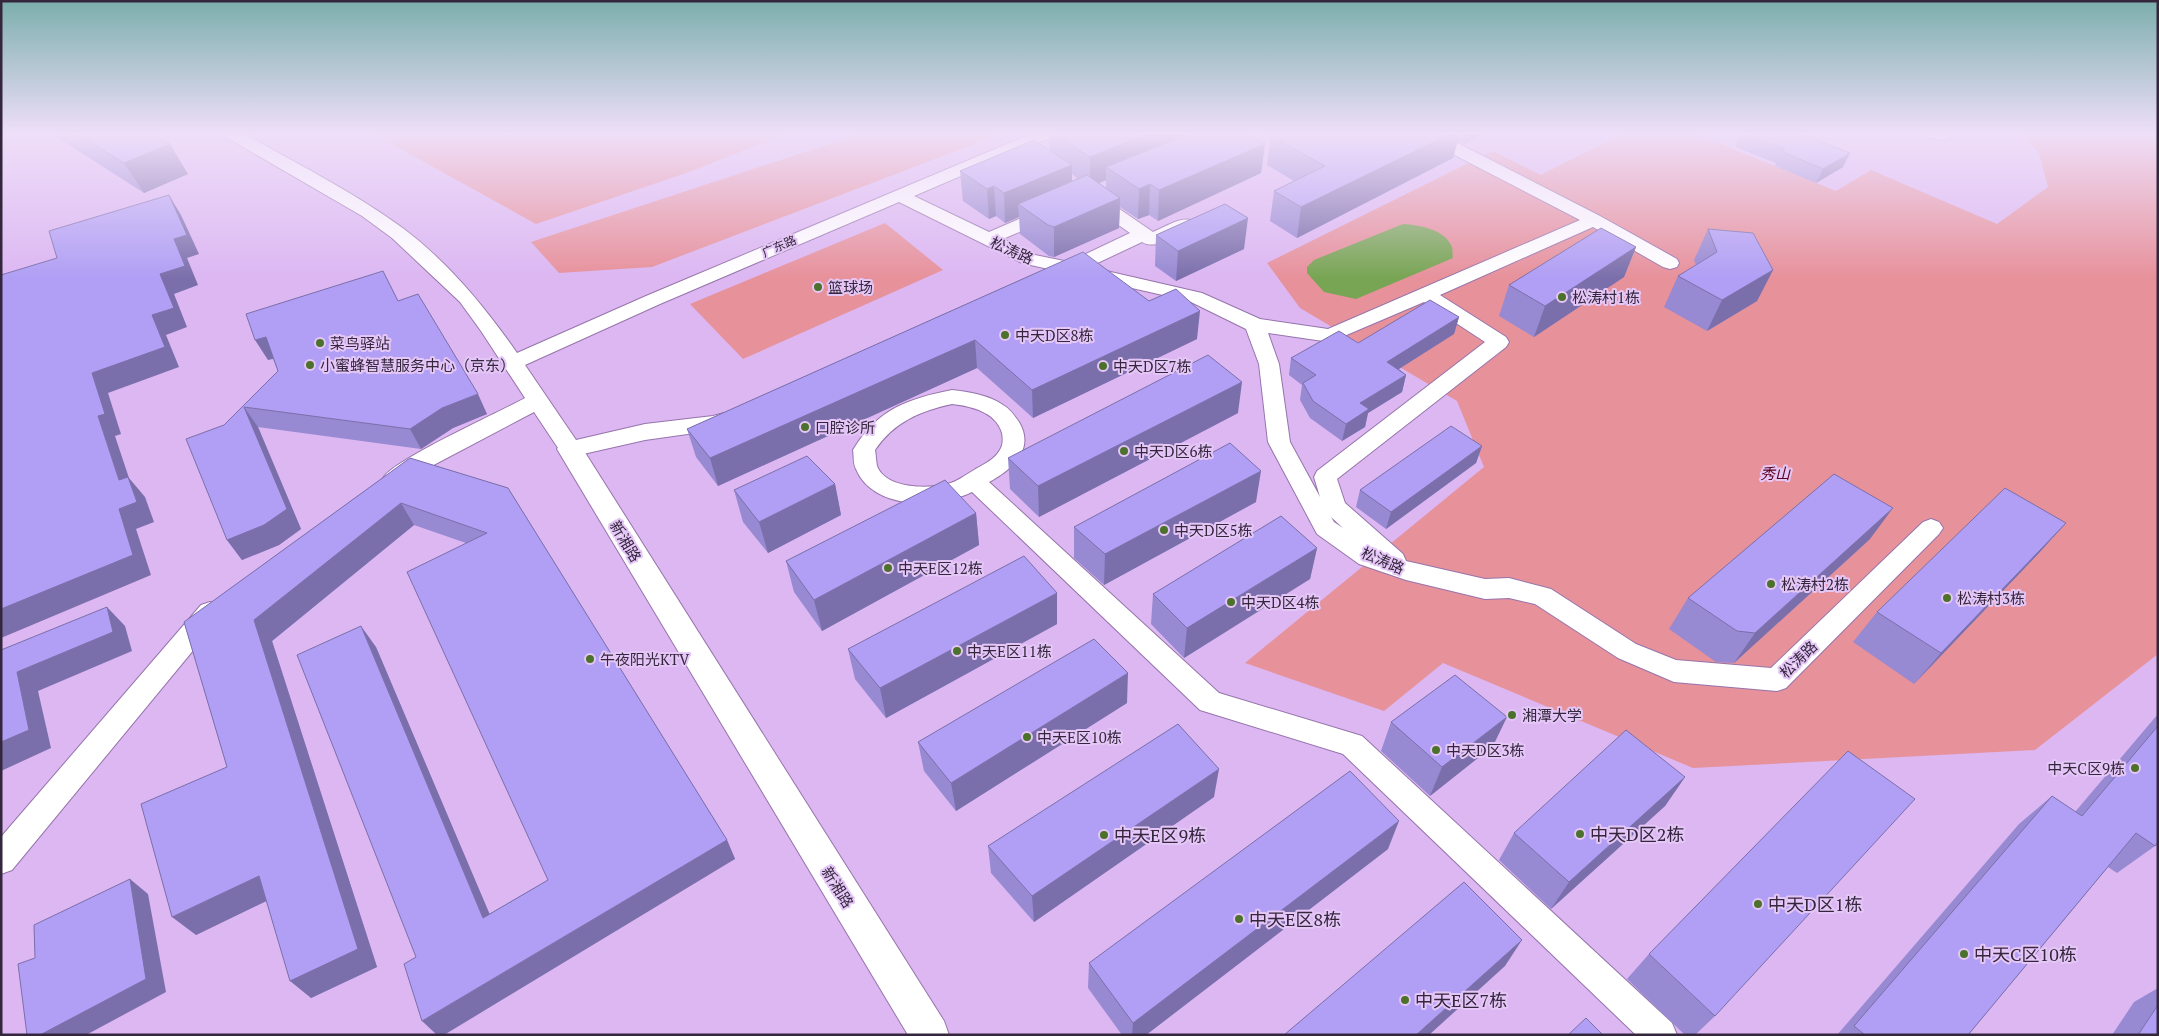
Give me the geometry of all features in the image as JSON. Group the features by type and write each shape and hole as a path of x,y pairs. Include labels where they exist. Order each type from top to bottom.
{"main road":[{"name":"新湘路","path":"570,449 930,1035"}],"street":[{"name":"新湘路","path":"315,181 368,212 399,234 467,298 489,327 570,449"},
{"name":"广东路","path":"512,363 653,300 932,181"},
{"path":"1519,181 1594,220 1670,263"},
{"path":"1106,188 1083,195 1152,240 1202,217"},
{"name":"松涛路","path":"899,195 1029,259 1054,278 1195,297 1255,325 1269,364 1279,442 1325,528 1368,557 1406,571 1485,589 1509,588 1542,596 1627,651 1674,671 1777,680 1931,528"},
{"path":"988,239 1061,208"},
{"path":"1255,325 1330,336 1594,220"},
{"path":"1054,278 1143,234"},
{"path":"1406,571 1335,507 1325,477 1500,342 1425,294"},
{"path":"952,397 970,399 989,406 1005,418 1014,432 1013,448 1005,460 974,480 952,492 927,495 902,493 879,483 867,468 864,450 875,433 888,419 907,409 930,401 952,397"},
{"path":"377,491 418,463 538,401"},
{"path":"570,449 646,432 716,423 743,412"},
{"path":"974,480 1210,702 1352,745 1660,1035"},
{"path":"1,860 113,724 218,602 226,597"}],"green space":[{"path":"459,181 661,181 536,224"},
{"path":"716,181 876,181 652,267 559,273 531,242"},
{"name":"秀山","path":"1432,181 1812,181 1836,191 1852,181 1897,181 1997,224 2048,187 2047,181 2158,181 2158,654 2035,750 1693,768 1443,663 1384,711 1245,663 1484,467 1457,401 1300,308 1267,263"},
{"name":"篮球场","path":"885,223 943,270 743,359 690,304"}],"shaded area":[{"path":"1403,224 1431,229 1444,236 1452,247 1453,258 1356,299 1324,292 1307,273 1307,267 1314,260"}],"building":[{"path":"976,181 1032,181 1004,193 994,186 987,189"},
{"path":"1072,181 1096,181 1120,198 1054,227 1048,225 1018,204"},
{"path":"1128,181 1179,181 1159,190 1150,184 1139,189"},
{"path":"1294,181 1353,181 1301,207 1274,191"},
{"path":"169,195 187,235 174,239 185,266 160,274 174,308 152,315 165,347 92,373 105,414 98,416 119,480 128,477 137,502 119,509 133,555 1,609 1,275 57,258 49,231"},
{"path":"1225,204 1248,218 1178,251 1156,235"},
{"path":"1601,228 1636,247 1545,306 1509,285"},
{"path":"1708,229 1753,233 1773,270 1722,300 1678,276 1717,252"},
{"path":"1083,252 1149,301 1176,289 1200,311 1032,390 975,340 710,458 687,429"},
{"path":"383,271 398,301 418,294 478,394 442,408 410,429 244,407 287,509 264,525 227,540 186,439 224,425 278,371 266,337 255,340 246,314"},
{"path":"1430,300 1459,317 1387,362 1406,375 1360,403 1369,409 1346,424 1313,401 1303,383 1316,375 1291,358 1339,331 1358,343"},
{"path":"1208,355 1242,382 1038,486 1008,458"},
{"path":"1451,426 1482,446 1391,512 1360,490"},
{"path":"1230,443 1261,471 1105,554 1074,527"},
{"path":"807,456 835,484 759,522 734,490"},
{"path":"410,458 508,488 727,840 422,1021 404,964 416,957 297,655 361,626 483,918 548,880 407,572 487,533 401,503 254,620 358,949 290,981 259,876 172,917 141,804 227,767 184,622"},
{"name":"松涛村2栋","path":"1834,474 1893,508 1755,633 1737,631 1688,598"},
{"path":"945,480 976,513 814,600 786,561"},
{"name":"松涛村3栋","path":"2005,488 2066,523 1941,653 1877,612"},
{"path":"1281,516 1317,548 1187,628 1153,594"},
{"path":"1024,556 1057,593 880,688 848,649"},
{"path":"107,607 113,632 17,672 29,730 1,742 1,650"},
{"path":"1094,639 1128,673 951,783 918,742"},
{"path":"1455,675 1507,717 1442,767 1391,722"},
{"path":"1178,724 1219,769 1032,896 988,846"},
{"name":"中天C区10栋","path":"2158,726 2158,842 2155,846 2136,833 1968,1035 1865,1035 1854,1026 2052,796 2082,816"},
{"name":"中天D区2栋","path":"1626,730 1685,777 1569,882 1514,833"},
{"name":"中天D区1栋","path":"1848,751 1915,799 1715,1016 1649,954"},
{"name":"中天E区8栋","path":"1350,771 1399,821 1133,1023 1089,963"},
{"path":"130,879 146,979 40,1035 27,1035 18,964 35,958 34,925"},
{"name":"中天E区7栋","path":"1464,882 1522,940 1416,1035 1284,1035"},
{"path":"2158,1005 2158,1035 2138,1035"},
{"path":"1586,1018 1603,1035 1568,1035"}],"place":[{"name":"篮球场","path":"818,287"},
{"name":"松涛村1栋","path":"1562,297"},
{"name":"中天D区8栋","path":"1005,335"},
{"name":"菜鸟驿站","path":"320,343"},
{"name":"小蜜蜂智慧服务中心（京东）","path":"310,365"},
{"name":"中天D区7栋","path":"1103,366"},
{"name":"口腔诊所","path":"805,427"},
{"name":"中天D区6栋","path":"1124,451"},
{"name":"中天D区5栋","path":"1164,530"},
{"name":"中天E区12栋","path":"888,568"},
{"name":"松涛村2栋","path":"1771,584"},
{"name":"松涛村3栋","path":"1947,598"},
{"name":"中天D区4栋","path":"1231,602"},
{"name":"中天E区11栋","path":"957,651"},
{"name":"午夜阳光KTV","path":"590,659"},
{"name":"湘潭大学","path":"1512,715"},
{"name":"中天E区10栋","path":"1027,737"},
{"name":"中天D区3栋","path":"1436,750"},
{"name":"中天C区9栋","path":"2135,768"},
{"name":"中天D区2栋","path":"1580,834"},
{"name":"中天E区9栋","path":"1104,835"},
{"name":"中天D区1栋","path":"1758,904"},
{"name":"中天E区8栋","path":"1239,919"},
{"name":"中天C区10栋","path":"1964,954"},
{"name":"中天E区7栋","path":"1405,1000"}]}
